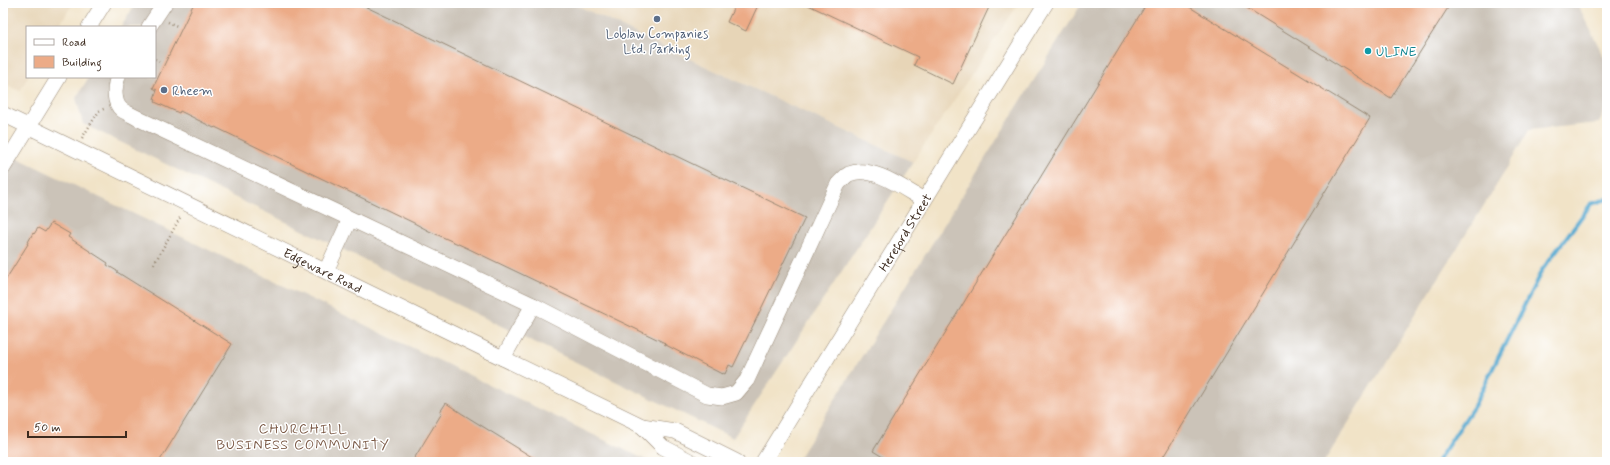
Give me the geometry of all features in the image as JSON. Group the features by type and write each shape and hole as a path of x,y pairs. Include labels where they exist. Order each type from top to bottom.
{"street":[{"path":"90,26 104,3"},
{"path":"150,26 165,3"},
{"name":"Hereford Street","path":"763,462 1046,3"},
{"path":"3,168 58,78"},
{"path":"118,78 115,99 120,109 533,305 707,395 722,397 736,393 747,380 838,184 848,174 860,171 879,175 924,200"},
{"name":"Edgeware Road","path":"3,114 642,426 675,431 737,462"},
{"path":"326,271 350,219"},
{"path":"503,358 533,305"},
{"name":"Edgeware Road","path":"642,426 663,447 692,462"}],"path":[{"path":"75,149 99,111 118,104"},
{"path":"154,264 188,204"}],"shaded area":[{"path":"3,3 73,3 59,26 26,26 26,78 27,78 20,91 3,84"},
{"path":"136,3 572,3 913,162 733,438 83,124 76,98 88,78 156,78 156,26 122,26"},
{"path":"572,3 1019,3 913,162"},
{"path":"1082,3 1577,3 1607,63 1607,103 1599,123 1529,130 1504,173 1324,462 796,462"},
{"path":"3,151 650,462 3,462"}],"building":[{"path":"194,3 358,3 805,218 733,367 729,365 725,374 722,374 664,344 665,343 215,127 214,128 180,111 179,113 155,102 156,100 154,99 157,90 153,88"},
{"path":"736,3 759,3 746,31 727,22"},
{"path":"804,3 991,3 953,84 914,65 918,57"},
{"path":"1147,3 1183,3 1370,118 1160,462 891,462 873,451"},
{"name":"ULINE","path":"1239,3 1451,3 1391,98"},
{"path":"51,223 70,234 68,237 108,263 107,265 117,272 232,344 159,462 3,462 3,284 28,244 33,233 34,234 38,228 45,232"},
{"path":"446,403 540,462 412,462 442,413 440,412"}],"waterway":[{"path":"1437,462 1474,406 1542,270 1591,204 1607,199"}],"place":[{"name":"Loblaw Companies Ltd. Parking","path":"657,19"},
{"name":"ULINE","path":"1368,51"},
{"name":"Rheem","path":"164,90"}],"district":[{"name":"CHURCHILL BUSINESS COMMUNITY","path":"303,436"}]}
